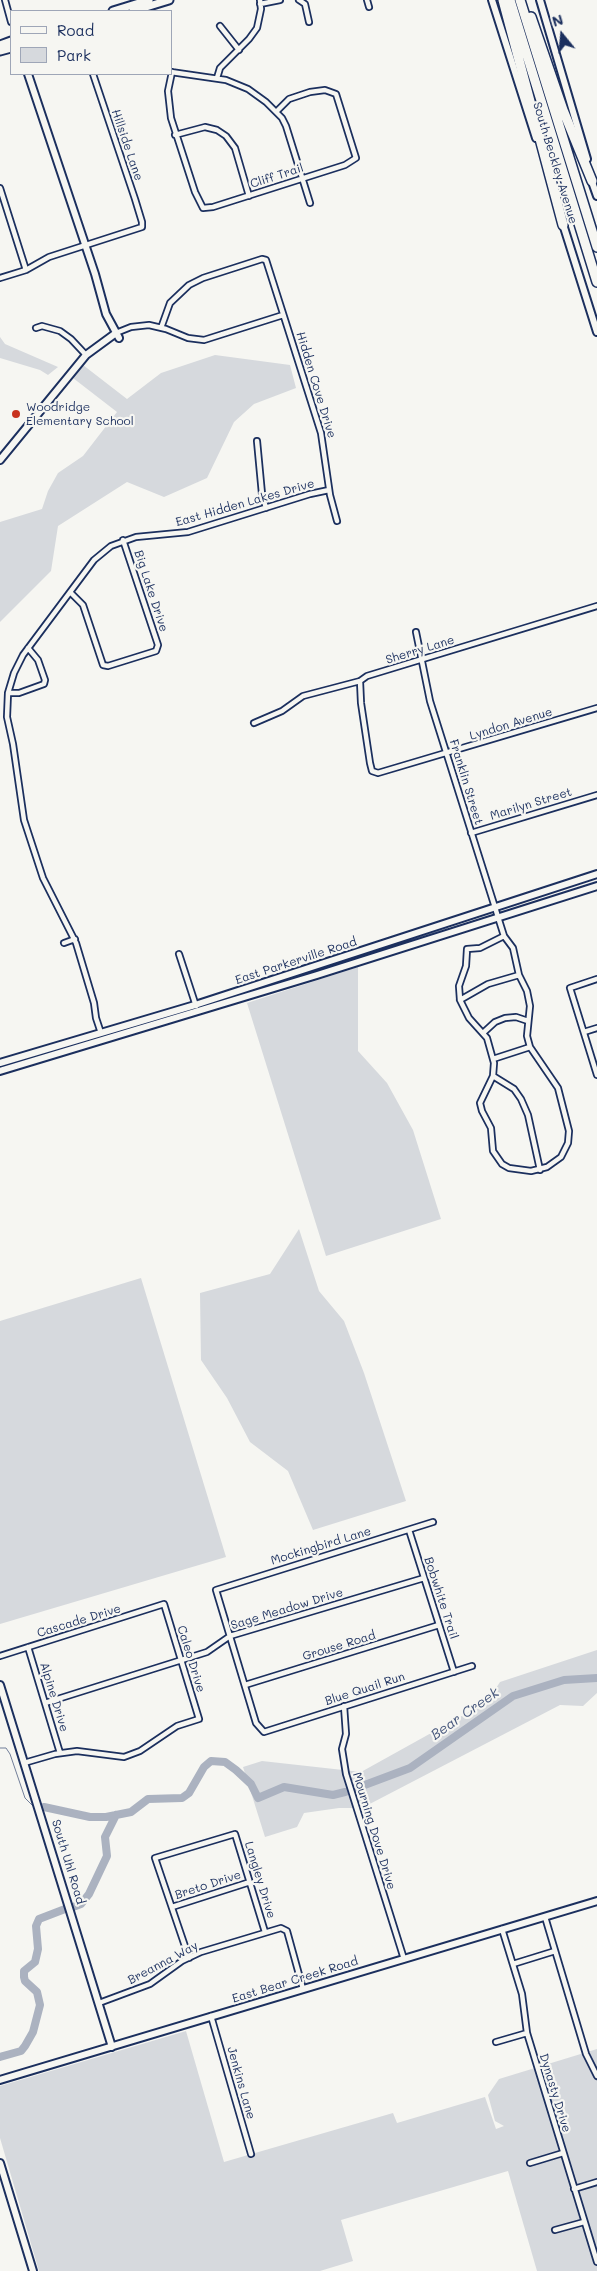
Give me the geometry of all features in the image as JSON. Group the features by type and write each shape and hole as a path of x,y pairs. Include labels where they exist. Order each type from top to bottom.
{"highway":[{"path":"503,0 563,225"},
{"path":"510,0 597,282"},
{"path":"520,0 597,247"},
{"path":"526,0 563,110 592,181"}],"main road":[{"path":"137,7 149,0"},
{"path":"119,10 169,0"},
{"name":"South Beckley Avenue","path":"492,0 597,332"},
{"path":"540,0 597,196"},
{"path":"0,460 86,355 117,336 106,314 28,75"},
{"name":"East Parkerville Road","path":"196,1008 295,973 597,874"},
{"path":"589,877 595,886"},
{"name":"East Parkerville Road","path":"0,1071 53,1051 196,1008 297,981 595,886"},
{"path":"517,912 542,899 544,897 543,893"},
{"path":"295,973 297,981"},
{"name":"East Parkerville Road","path":"0,1063 53,1051"},
{"name":"South Uhl Road","path":"0,1685 2,1699 59,1869 112,2047"},
{"name":"East Bear Creek Road","path":"0,2080 502,1929 597,1903"},
{"path":"0,2162 33,2271"}],"street":[{"path":"5,0 10,18"},
{"path":"217,78 220,68 257,28 260,2 280,0"},
{"path":"299,0 305,4 309,22"},
{"path":"367,0 369,7"},
{"path":"220,26 238,50"},
{"path":"172,72 217,78 248,88 276,112 286,126 310,203"},
{"name":"Hillside Lane","path":"85,245 142,227 142,222 93,75"},
{"path":"171,75 168,90 168,105 175,135 205,127 217,130 226,136 235,148 249,196"},
{"name":"Cliff Trail","path":"175,135 198,202 202,208 249,196 345,165 356,158 340,101 336,94 330,91 310,92 289,100 276,112"},
{"path":"0,188 26,270"},
{"path":"0,278 26,270 49,257 85,245"},
{"name":"Hidden Cove Drive","path":"161,328 170,303 189,285 200,279 265,259 323,441 329,490 337,520"},
{"path":"117,336 141,325 161,328 188,338 204,340 283,315"},
{"path":"36,328 42,326 60,332 86,355"},
{"path":"257,441 262,494 266,508"},
{"name":"East Hidden Lakes Drive","path":"102,1036 75,939 47,888 27,830 7,717 8,693 16,667 28,648 98,556 123,540 140,536 188,532 310,494 329,490"},
{"name":"Big Lake Drive","path":"70,592 79,599 84,607 104,666 154,652 158,645 135,571 123,540"},
{"name":"Sherry Lane","path":"254,723 282,711 303,696 360,681 367,676 597,606"},
{"name":"Franklin Street","path":"416,632 430,701 504,936 513,948 519,975 527,991 530,1006 527,1036 530,1047"},
{"path":"8,693 19,693 44,684 39,663 28,648"},
{"name":"Lyndon Avenue","path":"360,681 366,747 372,771 386,771 597,708"},
{"name":"Marilyn Street","path":"471,833 597,795"},
{"path":"493,1059 530,1047 558,1088 569,1131 568,1143 561,1157 554,1164 540,1170 531,1171 509,1168 502,1164 493,1151 491,1128 480,1103 493,1076 493,1059 487,1038 469,1018 460,1000 459,986 466,966 468,949 480,948 504,936"},
{"path":"64,943 75,939"},
{"path":"179,954 196,1008"},
{"path":"460,1000 488,984 519,975"},
{"path":"597,980 570,988 597,1073"},
{"path":"483,1032 495,1022 505,1018 516,1017 528,1022"},
{"path":"584,1032 597,1028"},
{"path":"493,1076 514,1089 521,1099 528,1115 540,1170"},
{"name":"Mockingbird Lane","path":"230,1636 216,1590 433,1522"},
{"name":"Bobwhite Trail","path":"409,1530 454,1672"},
{"name":"Sage Meadow Drive","path":"45,1703 207,1652 230,1636 424,1578"},
{"name":"Cascade Drive","path":"0,1656 164,1604"},
{"name":"Caleo Drive","path":"60,1753 77,1752 124,1757 140,1752 177,1726 198,1719 164,1604"},
{"name":"Grouse Road","path":"245,1685 439,1625"},
{"path":"230,1636 245,1685"},
{"name":"Alpine Drive","path":"28,1647 60,1753"},
{"name":"Blue Quail Run","path":"245,1685 256,1723 264,1732 472,1666"},
{"name":"Mourning Dove Drive","path":"344,1706 346,1734 342,1749 346,1774 404,1959"},
{"path":"24,1763 60,1753"},
{"name":"Langley Drive","path":"172,1907 155,1858 235,1834 265,1932"},
{"name":"Breto Drive","path":"172,1907 250,1882"},
{"path":"172,1907 189,1958"},
{"path":"545,1917 586,2054 597,2076"},
{"path":"265,1932 281,1928 287,1931 303,1989"},
{"name":"Dynasty Drive","path":"502,1929 525,2006 524,2021 527,2033 597,2262"},
{"name":"Breanna Way","path":"98,2003 150,1984 189,1958 265,1932"},
{"path":"513,1964 555,1951"},
{"name":"Jenkins Lane","path":"211,2016 251,2154"},
{"path":"496,2042 527,2033"},
{"path":"530,2163 563,2153"},
{"path":"574,2189 597,2182"},
{"path":"555,2230 584,2222"}],"green space":[{"path":"0,337 5,344 58,367 48,375 40,370 0,358"},
{"path":"215,355 290,365 296,388 254,404 234,422 207,478 164,497 127,482 58,526 51,571 0,622 0,522 42,509 48,491 58,473 83,456 117,412 73,378 83,365 127,399 161,373"},
{"path":"358,967 358,1051 387,1083 413,1130 441,1219 326,1256 247,1003"},
{"path":"299,1229 319,1291 344,1321 364,1373 406,1501 313,1530 288,1471 250,1442 227,1398 201,1360 200,1293 270,1274"},
{"path":"141,1278 226,1557 0,1624 0,1321"},
{"path":"597,1650 597,1693 583,1706 560,1705 362,1808 339,1808 304,1813 297,1827 265,1837 243,1767 262,1761 361,1772 487,1702 500,1682"},
{"path":"186,2031 224,2162 393,2113 397,2123 485,2097 496,2129 504,2126 495,2121 488,2095 499,2079 597,2049 597,2271 537,2271 508,2171 341,2220 353,2261 320,2271 39,2271 0,2138 0,2086"}],"waterway":[{"name":"Bear Creek","path":"354,1789 410,1768 513,1696 564,1680 597,1678"},
{"path":"0,1748 6,1748 10,1754 25,1798 33,1806"},
{"name":"Bear Creek","path":"44,1807 90,1817 106,1817 131,1812 148,1799 182,1798 189,1793 204,1767 211,1761 225,1762 236,1770 251,1784 258,1798 284,1787 333,1795 345,1792"},
{"name":"Bear Creek","path":"73,1907 81,1904 89,1894 107,1856 105,1837 116,1815"},
{"name":"Bear Creek","path":"0,2057 21,2051 33,2032 40,2005 37,1992 25,1981 24,1971 35,1962 38,1949 36,1926 39,1919 65,1909"}],"place":[{"name":"Woodridge Elementary School","path":"16,414"}]}
